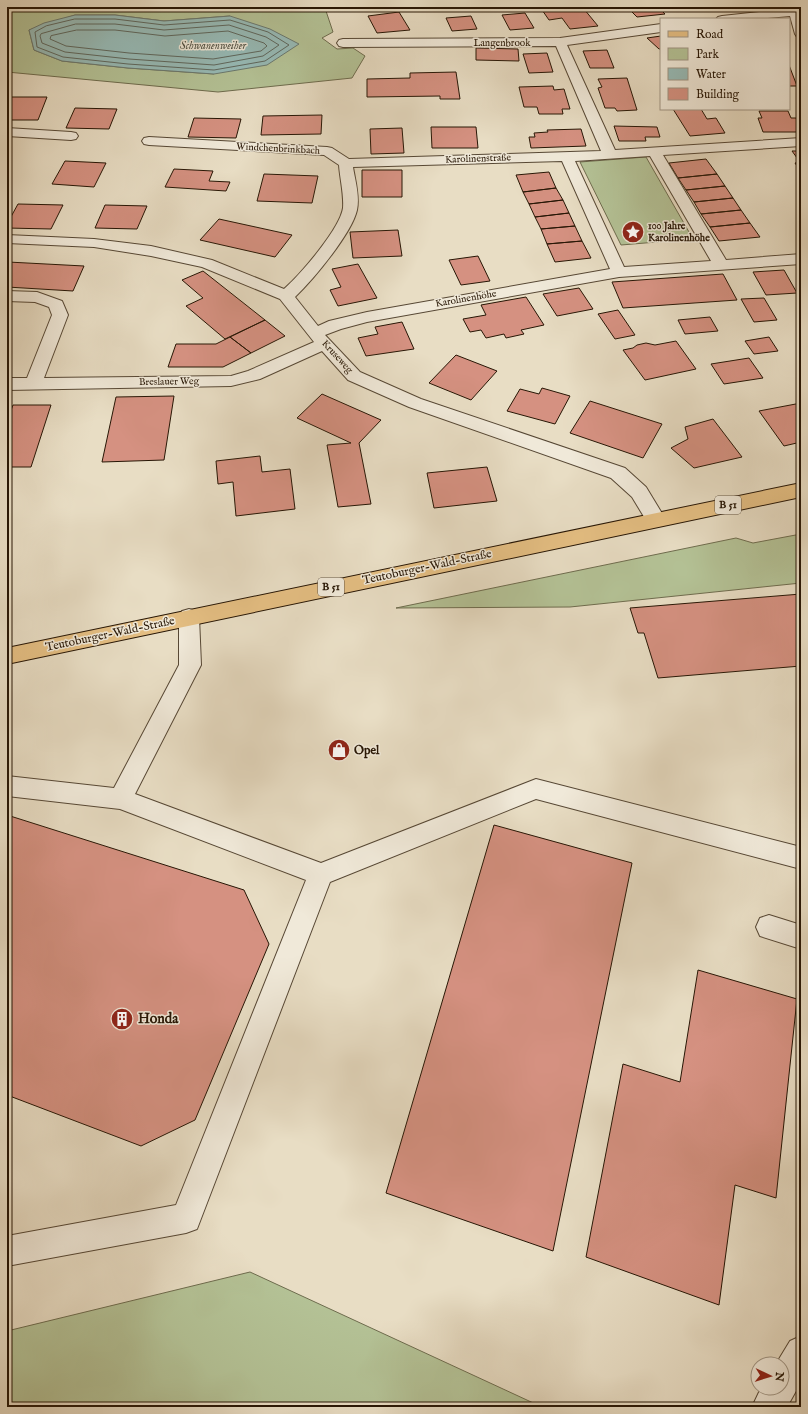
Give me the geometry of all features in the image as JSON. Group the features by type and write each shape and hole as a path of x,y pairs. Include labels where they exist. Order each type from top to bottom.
{"main road":[{"name":"Teutoburger-Wald-Straße","path":"7,656 801,490"}],"street":[{"path":"732,18 798,11 801,34"},
{"name":"Langenbrook","path":"342,43 560,42 660,28"},
{"path":"560,42 610,155"},
{"path":"7,132 71,136"},
{"name":"Windchenbrinkbach","path":"149,141 327,151 346,163"},
{"name":"Karolinenstraße","path":"346,163 567,157 801,142"},
{"path":"654,151 721,264"},
{"path":"567,157 619,272"},
{"path":"286,296 300,283 337,235 350,210 346,163"},
{"name":"Kruseweg","path":"7,238 94,243 158,253 207,263 286,296 320,338 354,376 415,403 618,473 639,492 656,520"},
{"name":"Karolinenhöhe","path":"320,338 335,325 367,316 619,272 801,259"},
{"path":"7,296 37,297 56,304 60,315 33,384"},
{"name":"Breslauer Weg","path":"7,384 231,381 254,375 320,338"},
{"path":"120,799 190,665 189,617"},
{"path":"7,786 120,799 321,874 536,789 801,858"},
{"path":"7,1250 186,1218 321,874"},
{"path":"769,927 801,937"},
{"path":"790,1371 801,1352"},
{"path":"768,1407 775,1396"}],"green space":[{"path":"10,7 360,7 325,8 333,32 322,38 337,49 353,48 365,56 352,78 218,92 7,72 7,16","holes":["75,15 115,15 164,21 230,16 214,74 128,68 62,61 34,50 29,30"]},
{"path":"646,157 693,239 621,245 580,162"},
{"path":"801,534 801,583 570,607 396,608 736,538 753,543"},
{"path":"250,1272 542,1407 7,1407 7,1331"}],"water":[{"name":"Schwanenweiher","path":"75,15 115,15 164,21 230,16 270,29 299,44 267,65 214,74 128,68 62,61 34,50 29,30 44,23"}],"building":[{"path":"540,7 557,7 560,11 584,9 598,26 570,29 562,18 549,20"},
{"path":"627,7 658,7 665,14 637,17"},
{"path":"399,12 410,30 377,33 368,16"},
{"path":"525,13 534,28 510,30 502,15"},
{"path":"471,16 477,29 452,31 446,18"},
{"path":"660,36 660,49 659,49 647,38"},
{"path":"476,48 518,49 519,61 476,60"},
{"path":"607,50 614,68 590,68 583,51"},
{"path":"547,53 553,72 529,73 523,54"},
{"path":"790,68 797,86 790,86"},
{"path":"456,72 460,99 440,99 440,96 367,97 367,79 410,78 410,73"},
{"path":"627,78 637,110 617,111 615,108 605,108 598,88 602,87 598,79"},
{"path":"553,86 554,90 564,89 570,109 562,109 563,114 539,114 537,107 524,107 519,87"},
{"path":"7,97 47,97 38,120 7,120"},
{"path":"75,108 117,109 109,129 66,128"},
{"path":"674,110 702,110 707,119 716,118 725,133 690,136"},
{"path":"759,111 788,111 791,118 796,118 801,128 801,132 763,132 758,118 762,118"},
{"path":"322,115 321,134 261,135 263,116"},
{"path":"194,118 241,119 236,138 188,137"},
{"path":"614,126 657,127 660,137 645,137 646,141 619,141"},
{"path":"431,127 476,127 478,148 432,148"},
{"path":"402,128 404,153 371,154 370,129"},
{"path":"581,129 586,146 531,148 529,137 535,137 534,133 548,132 547,130"},
{"path":"792,151 801,151 801,172 795,163 800,162"},
{"path":"706,159 717,174 678,178 669,163"},
{"path":"65,161 106,163 94,187 52,184"},
{"path":"174,169 213,171 209,181 230,182 226,191 165,187"},
{"path":"362,170 402,170 402,197 362,197"},
{"path":"549,172 556,188 523,192 516,175"},
{"path":"264,174 318,176 312,203 257,201"},
{"path":"717,174 725,186 686,190 678,178"},
{"path":"725,186 733,198 694,202 686,190"},
{"path":"556,188 563,200 529,204 523,192"},
{"path":"733,198 741,210 701,214 694,202"},
{"path":"563,200 569,213 535,217 529,204"},
{"path":"18,204 63,205 51,229 7,228 7,224"},
{"path":"105,205 147,206 137,229 95,228"},
{"path":"741,210 750,223 710,227 701,214"},
{"path":"569,213 575,226 541,229 535,217"},
{"path":"219,219 292,235 275,257 200,240"},
{"path":"750,223 760,237 719,241 710,227"},
{"path":"575,226 582,241 547,244 541,229"},
{"path":"398,230 402,256 353,258 350,232"},
{"path":"582,241 591,258 555,262 547,244"},
{"path":"478,256 490,281 461,285 449,260"},
{"path":"8,262 84,266 73,291 7,287"},
{"path":"358,264 377,298 338,306 330,290 341,287 332,269"},
{"path":"784,270 797,293 766,295 753,272"},
{"path":"203,271 265,320 225,339 186,306 203,298 182,280"},
{"path":"723,274 737,300 623,308 612,282"},
{"path":"579,288 593,309 557,316 543,294"},
{"path":"526,297 544,325 521,330 524,334 506,338 504,334 486,338 481,330 470,332 463,319 486,315 481,305"},
{"path":"764,298 777,320 754,322 741,299"},
{"path":"618,310 635,335 615,339 598,314"},
{"path":"710,317 718,331 685,334 678,320"},
{"path":"265,320 285,336 251,353 230,337"},
{"path":"402,322 414,349 366,356 358,338 378,334 375,327"},
{"path":"230,337 251,353 223,367 168,367 176,344 216,344"},
{"path":"769,337 778,351 754,354 745,341"},
{"path":"676,341 696,369 645,380 623,350 646,343 655,345"},
{"path":"456,355 497,371 471,400 429,383"},
{"path":"749,358 763,378 724,384 711,364"},
{"path":"542,388 570,396 555,424 507,411 520,389 539,394"},
{"path":"322,394 381,420 359,443 371,504 338,507 327,445 351,443 297,418"},
{"path":"174,396 164,460 102,462 116,397"},
{"path":"590,401 662,424 643,458 570,433"},
{"path":"801,403 801,442 784,446 759,411"},
{"path":"13,405 51,405 31,467 7,467 7,421"},
{"path":"713,419 742,457 694,468 671,448 688,439 685,427"},
{"path":"260,456 262,472 290,469 295,509 236,516 233,482 218,484 216,461"},
{"path":"487,467 497,501 434,508 427,473"},
{"path":"801,594 801,666 658,678 644,633 638,633 630,608"},
{"name":"Honda","path":"7,815 244,890 269,944 195,1120 141,1146 7,1095"},
{"path":"494,825 632,863 553,1251 386,1193"},
{"path":"698,970 797,999 776,1198 735,1185 719,1305 586,1257 623,1064 680,1082"}],"waterway":[{"path":"330,9 352,7"}],"place":[{"name":"100 Jahre Karolinenhöhe","path":"633,232"},
{"name":"Opel","path":"339,750"},
{"name":"Honda","path":"122,1019"}]}
